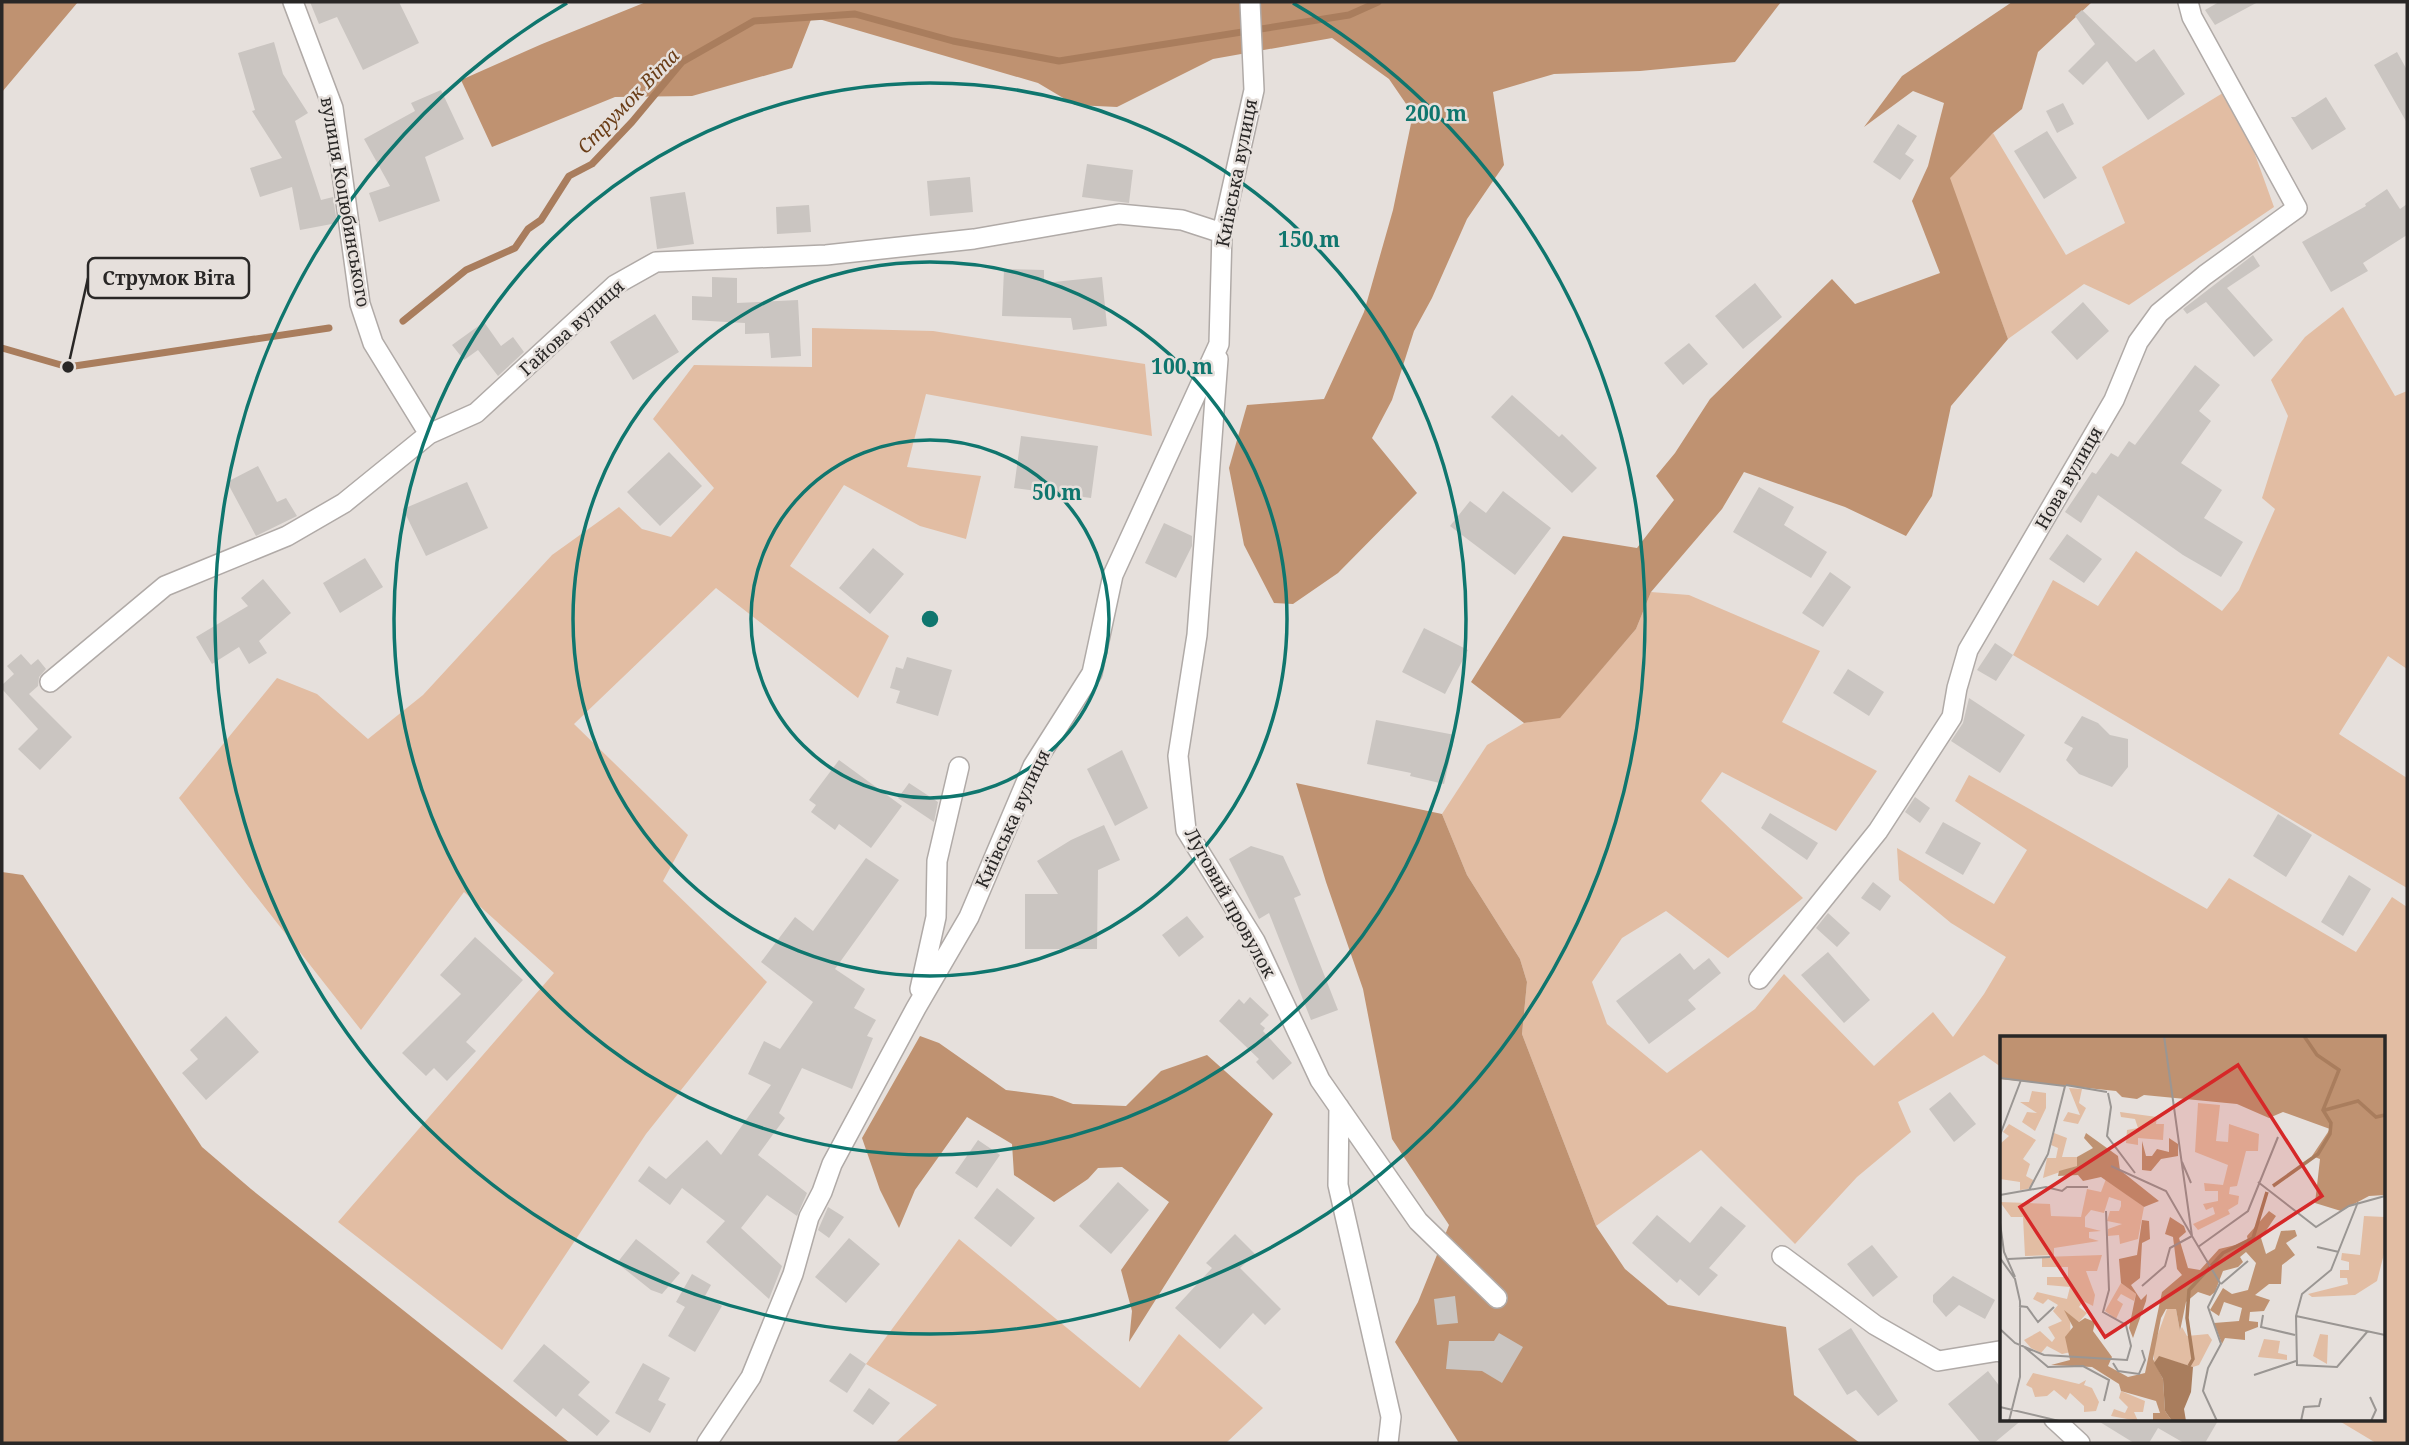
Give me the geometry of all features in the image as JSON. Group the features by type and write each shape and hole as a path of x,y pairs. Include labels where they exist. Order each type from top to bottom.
{"street":[{"name":"вулиця Коцюбинського","path":"293,2 333,108 360,304 373,342 429,434"},
{"name":"Київська вулиця","path":"707,1443 751,1377 793,1274 809,1217 832,1164 916,1007 969,917 1033,766 1091,673 1113,575 1219,344 1222,233 1254,90 1250,2"},
{"name":"Нова вулиця","path":"1759,979 1878,831 1952,717 1968,650 2114,400 2138,342 2159,313 2205,275 2297,208 2192,17 2188,2"},
{"name":"Гайова вулиця","path":"50,682 164,586 288,536 344,503 429,434 476,413 615,285 656,262 826,255 974,239 1119,214 1182,220 1222,233"},
{"name":"Луговий провулок","path":"1219,344 1197,635 1178,756 1186,830 1255,941 1320,1080 1418,1221 1497,1298"},
{"path":"916,1007 936,917 937,861 959,767"},
{"path":"1339,1107 1338,1185 1391,1417 1388,1443"},
{"path":"1782,1256 1875,1325 1938,1361 2000,1352"},
{"path":"2055,1420 2080,1443"}],"shaded area":[{"path":"2,2 78,2 2,92"},
{"path":"646,2 1781,2 1735,62 1640,71 1554,74 1493,92 1504,165 1467,219 1432,298 1414,331 1392,400 1372,438 1417,493 1338,573 1293,604 1274,603 1244,545 1229,468 1247,405 1324,399 1364,312 1393,210 1413,114 1389,79 1332,38 1213,59 1117,107 1075,105 1038,83 812,17 792,68 692,96 615,97 492,147 461,80"},
{"path":"2012,2 2092,2 2038,52 2022,109 1993,133 1950,178 2008,339 1951,406 1932,496 1906,536 1845,507 1744,472 1722,509 1651,592 1636,629 1560,718 1524,723 1471,682 1563,536 1637,548 1674,500 1656,476 1675,453 1710,399 1832,279 1855,304 1940,273 1912,201 1928,166 1944,103 1913,91 1864,127 1902,76"},
{"path":"2231,88 2274,207 2129,305 2084,284 2008,339 1949,178 1993,133 2066,255 2125,223 2102,167"},
{"path":"2343,307 2395,396 2407,391 2407,669 2388,656 2339,734 2407,778 2407,888 2013,655 2053,580 2098,606 2136,551 2222,611 2239,590 2275,509 2262,498 2288,416 2271,380 2305,337"},
{"path":"812,328 933,331 1145,364 1152,436 926,394 907,467 981,476 966,539 920,526 844,485 790,566 889,636 858,698 716,588 574,724 688,835 663,881 767,982 646,1134 502,1350 338,1222 554,973 464,892 361,1030 179,798 277,678 317,694 368,739 423,695 552,555 619,507 642,529 671,537 714,488 653,419 694,365 812,367"},
{"path":"1651,592 1689,595 1820,651 1782,722 1877,771 1836,831 1722,772 1701,801 1803,898 1728,958 1666,911 1622,938 1592,982 1607,1024 1667,1073 1755,1009 1784,974 1874,1066 1933,1012 1953,1037 2006,957 1951,923 1899,880 1897,848 1994,904 2027,850 1955,801 1969,775 2207,909 2229,878 2356,952 2392,897 2407,907 2407,1443 2376,1443 2338,1420 2384,1420 2384,1036 2000,1036 2000,1066 1984,1055 1898,1102 1911,1132 1857,1177 1795,1244 1701,1150 1596,1226 1522,1034 1527,982 1520,959 1467,875 1442,814 1487,745 1524,723 1560,717 1636,629"},
{"path":"1296,783 1442,814 1467,875 1520,959 1527,982 1522,1034 1596,1226 1625,1269 1668,1305 1786,1327 1794,1395 1860,1443 1459,1443 1395,1342 1418,1302 1449,1225 1392,1139 1363,989"},
{"path":"2,872 23,875 202,1147 570,1443 2,1443"},
{"path":"920,1036 939,1043 1006,1090 1052,1096 1073,1104 1126,1106 1161,1071 1207,1055 1273,1114 1129,1342 1132,1311 1121,1270 1169,1202 1122,1167 1098,1168 1088,1179 1054,1202 1014,1175 1012,1144 967,1117 915,1190 899,1228 880,1190 862,1138"},
{"path":"959,1239 1140,1388 1179,1334 1263,1408 1226,1443 895,1443 937,1405 866,1364"}],"building":[{"path":"310,2 399,2 419,43 363,70 337,17 319,24"},
{"path":"2219,2 2258,2 2215,25 2205,10"},
{"path":"2082,10 2136,62 2154,49 2185,94 2148,120 2107,61 2083,85 2068,71 2095,44 2075,16"},
{"path":"274,42 283,74 308,113 295,121 321,200 333,197 337,223 300,230 292,187 260,197 250,168 282,158 252,111 255,110 238,53"},
{"path":"2397,52 2407,70 2407,123 2374,65"},
{"path":"441,90 464,139 425,157 440,201 379,222 369,193 390,186 364,139 415,111 411,103"},
{"path":"2326,97 2346,129 2312,150 2291,117"},
{"path":"2063,103 2074,124 2057,133 2046,111"},
{"path":"1898,124 1917,136 1905,154 1914,160 1900,180 1873,162"},
{"path":"2047,131 2077,178 2044,199 2014,151"},
{"path":"1087,164 1133,170 1129,203 1082,197"},
{"path":"970,177 973,212 930,216 927,181"},
{"path":"2387,189 2400,209 2407,204 2407,235 2363,263 2368,271 2331,292 2302,242 2366,206 2365,204"},
{"path":"685,192 694,244 657,249 650,197"},
{"path":"809,205 811,232 777,234 776,207"},
{"path":"2253,255 2260,266 2227,288 2273,340 2254,357 2206,302 2187,314 2183,309"},
{"path":"1004,269 1044,270 1044,283 1102,277 1107,326 1073,330 1071,318 1002,316"},
{"path":"712,277 737,278 737,303 798,300 801,356 771,358 769,333 745,334 745,323 692,320 692,296 712,297"},
{"path":"1755,283 1782,317 1743,349 1715,316"},
{"path":"2083,302 2109,331 2077,360 2051,332"},
{"path":"655,314 679,352 633,380 610,342"},
{"path":"484,322 501,346 513,337 524,352 498,376 478,350 464,360 452,345"},
{"path":"1689,343 1708,364 1683,385 1664,363"},
{"path":"2195,365 2220,385 2199,411 2211,421 2181,463 2222,490 2204,518 2243,542 2221,577 2183,555 2098,495 2081,523 2065,512 2092,472 2096,474 2111,453 2118,457 2129,441 2135,445"},
{"path":"1512,395 1559,437 1562,434 1597,468 1572,493 1491,417"},
{"path":"1021,436 1098,446 1091,498 1014,488"},
{"path":"669,452 702,486 660,526 627,492"},
{"path":"258,466 277,502 286,498 297,516 256,536 227,482"},
{"path":"467,482 488,528 426,556 403,509"},
{"path":"1759,487 1794,507 1784,525 1827,552 1811,578 1733,532"},
{"path":"1503,491 1551,528 1515,575 1450,526 1470,501 1486,513"},
{"path":"1164,523 1192,536 1192,546 1176,578 1145,563"},
{"path":"2067,534 2102,559 2084,583 2049,559"},
{"path":"873,548 904,574 870,614 839,588"},
{"path":"365,558 383,587 340,613 323,583"},
{"path":"1830,572 1851,587 1823,627 1802,613"},
{"path":"263,579 291,613 259,641 267,653 249,664 239,647 212,664 196,637 248,606 241,598"},
{"path":"1424,628 1468,650 1445,694 1402,672"},
{"path":"1995,643 2013,655 1996,681 1977,670"},
{"path":"21,654 31,665 38,659 46,669 39,677 38,686 29,694 72,737 40,770 18,749 38,729 2,689 2,685 14,674 7,666"},
{"path":"907,657 952,670 938,716 896,703 900,691 890,688 896,667 903,669"},
{"path":"1848,669 1884,692 1869,716 1833,693"},
{"path":"1969,698 2025,735 2000,773 1951,741 1963,723"},
{"path":"2082,716 2098,723 2110,735 2128,739 2128,767 2112,787 2079,774 2066,760 2073,748 2064,743"},
{"path":"1376,720 1455,735 1444,784 1410,776 1411,773 1367,764"},
{"path":"1122,750 1148,808 1115,826 1087,769"},
{"path":"839,760 902,806 871,848 839,824 835,830 811,812 816,805 809,800"},
{"path":"909,783 938,802 934,822 898,798"},
{"path":"1915,797 1930,808 1920,823 1905,812"},
{"path":"1770,813 1818,843 1807,860 1761,828"},
{"path":"2278,814 2312,835 2286,877 2253,856"},
{"path":"1943,822 1981,843 1963,875 1925,853"},
{"path":"1104,825 1120,860 1098,870 1097,949 1025,949 1025,894 1058,894 1037,861 1071,840"},
{"path":"1251,846 1283,856 1301,895 1294,898 1338,1010 1311,1020 1269,913 1259,919 1229,859"},
{"path":"866,858 899,880 835,969 865,989 854,1008 876,1020 867,1036 873,1038 852,1089 802,1068 779,1113 785,1118 758,1155 807,1193 797,1216 767,1195 741,1228 782,1266 769,1299 706,1242 725,1221 682,1188 670,1205 638,1181 649,1166 666,1179 707,1140 721,1155 771,1085 748,1074 764,1041 780,1049 813,1002 761,962 795,917 813,931"},
{"path":"2349,875 2371,889 2343,936 2321,922"},
{"path":"1873,882 1891,896 1880,911 1861,898"},
{"path":"1828,913 1850,933 1837,947 1816,928"},
{"path":"1187,916 1204,937 1179,957 1162,935"},
{"path":"475,937 523,980 466,1042 476,1051 447,1081 434,1068 426,1076 402,1053 461,994 440,975"},
{"path":"1828,952 1870,1000 1844,1023 1801,975"},
{"path":"1680,953 1694,970 1709,958 1721,973 1688,1000 1696,1009 1649,1044 1616,1001"},
{"path":"1250,997 1269,1015 1260,1024 1265,1028 1263,1031 1292,1063 1273,1080 1256,1062 1259,1059 1219,1021 1239,999 1244,1004"},
{"path":"226,1016 259,1052 206,1100 182,1073 198,1059 190,1050"},
{"path":"1950,1092 1976,1124 1954,1142 1929,1109"},
{"path":"978,1140 1000,1155 977,1188 955,1173"},
{"path":"1118,1182 1149,1210 1111,1254 1079,1226"},
{"path":"997,1188 1035,1218 1011,1247 974,1218"},
{"path":"1721,1206 1746,1226 1709,1268 1718,1275 1699,1296 1680,1279 1677,1283 1632,1243 1657,1215 1690,1243"},
{"path":"828,1207 844,1217 829,1238 818,1230"},
{"path":"1235,1234 1255,1254 1240,1268 1281,1309 1265,1325 1253,1313 1220,1349 1175,1308 1212,1268 1206,1263"},
{"path":"849,1238 880,1264 846,1303 815,1277"},
{"path":"636,1239 680,1273 662,1294 651,1290 617,1263"},
{"path":"1872,1245 1898,1277 1873,1297 1847,1264"},
{"path":"692,1274 711,1285 705,1296 722,1306 695,1352 668,1336 685,1307 676,1302"},
{"path":"1953,1276 1995,1300 1985,1319 1959,1305 1946,1317 1933,1302 1933,1295"},
{"path":"1455,1296 1458,1323 1437,1325 1434,1299"},
{"path":"1851,1328 1898,1401 1878,1416 1856,1390 1847,1395 1818,1349"},
{"path":"1499,1333 1523,1347 1502,1383 1482,1371 1446,1369 1449,1341 1494,1341"},
{"path":"544,1344 590,1382 578,1395 610,1421 597,1436 563,1408 556,1417 513,1381"},
{"path":"850,1353 866,1364 847,1393 829,1381"},
{"path":"643,1363 670,1378 658,1400 666,1404 650,1433 615,1413"},
{"path":"1988,1371 2000,1387 2000,1420 2022,1420 1994,1443 1981,1443 1948,1404"},
{"path":"869,1388 890,1403 873,1425 853,1411"},
{"path":"2097,1420 2218,1420 2205,1443 2184,1443 2158,1428 2149,1443 2134,1443"}],"waterway":[{"name":"Струмок Віта","path":"403,321 466,270 515,248 528,229 541,220 569,176 592,164 632,122 682,62 754,21 855,14 953,41 1059,61 1349,15 1378,2"},
{"name":"Струмок Віта","path":"2,348 68,367 329,328"}],"place":[{"name":"Струмок Віта","path":"68,367"}]}
